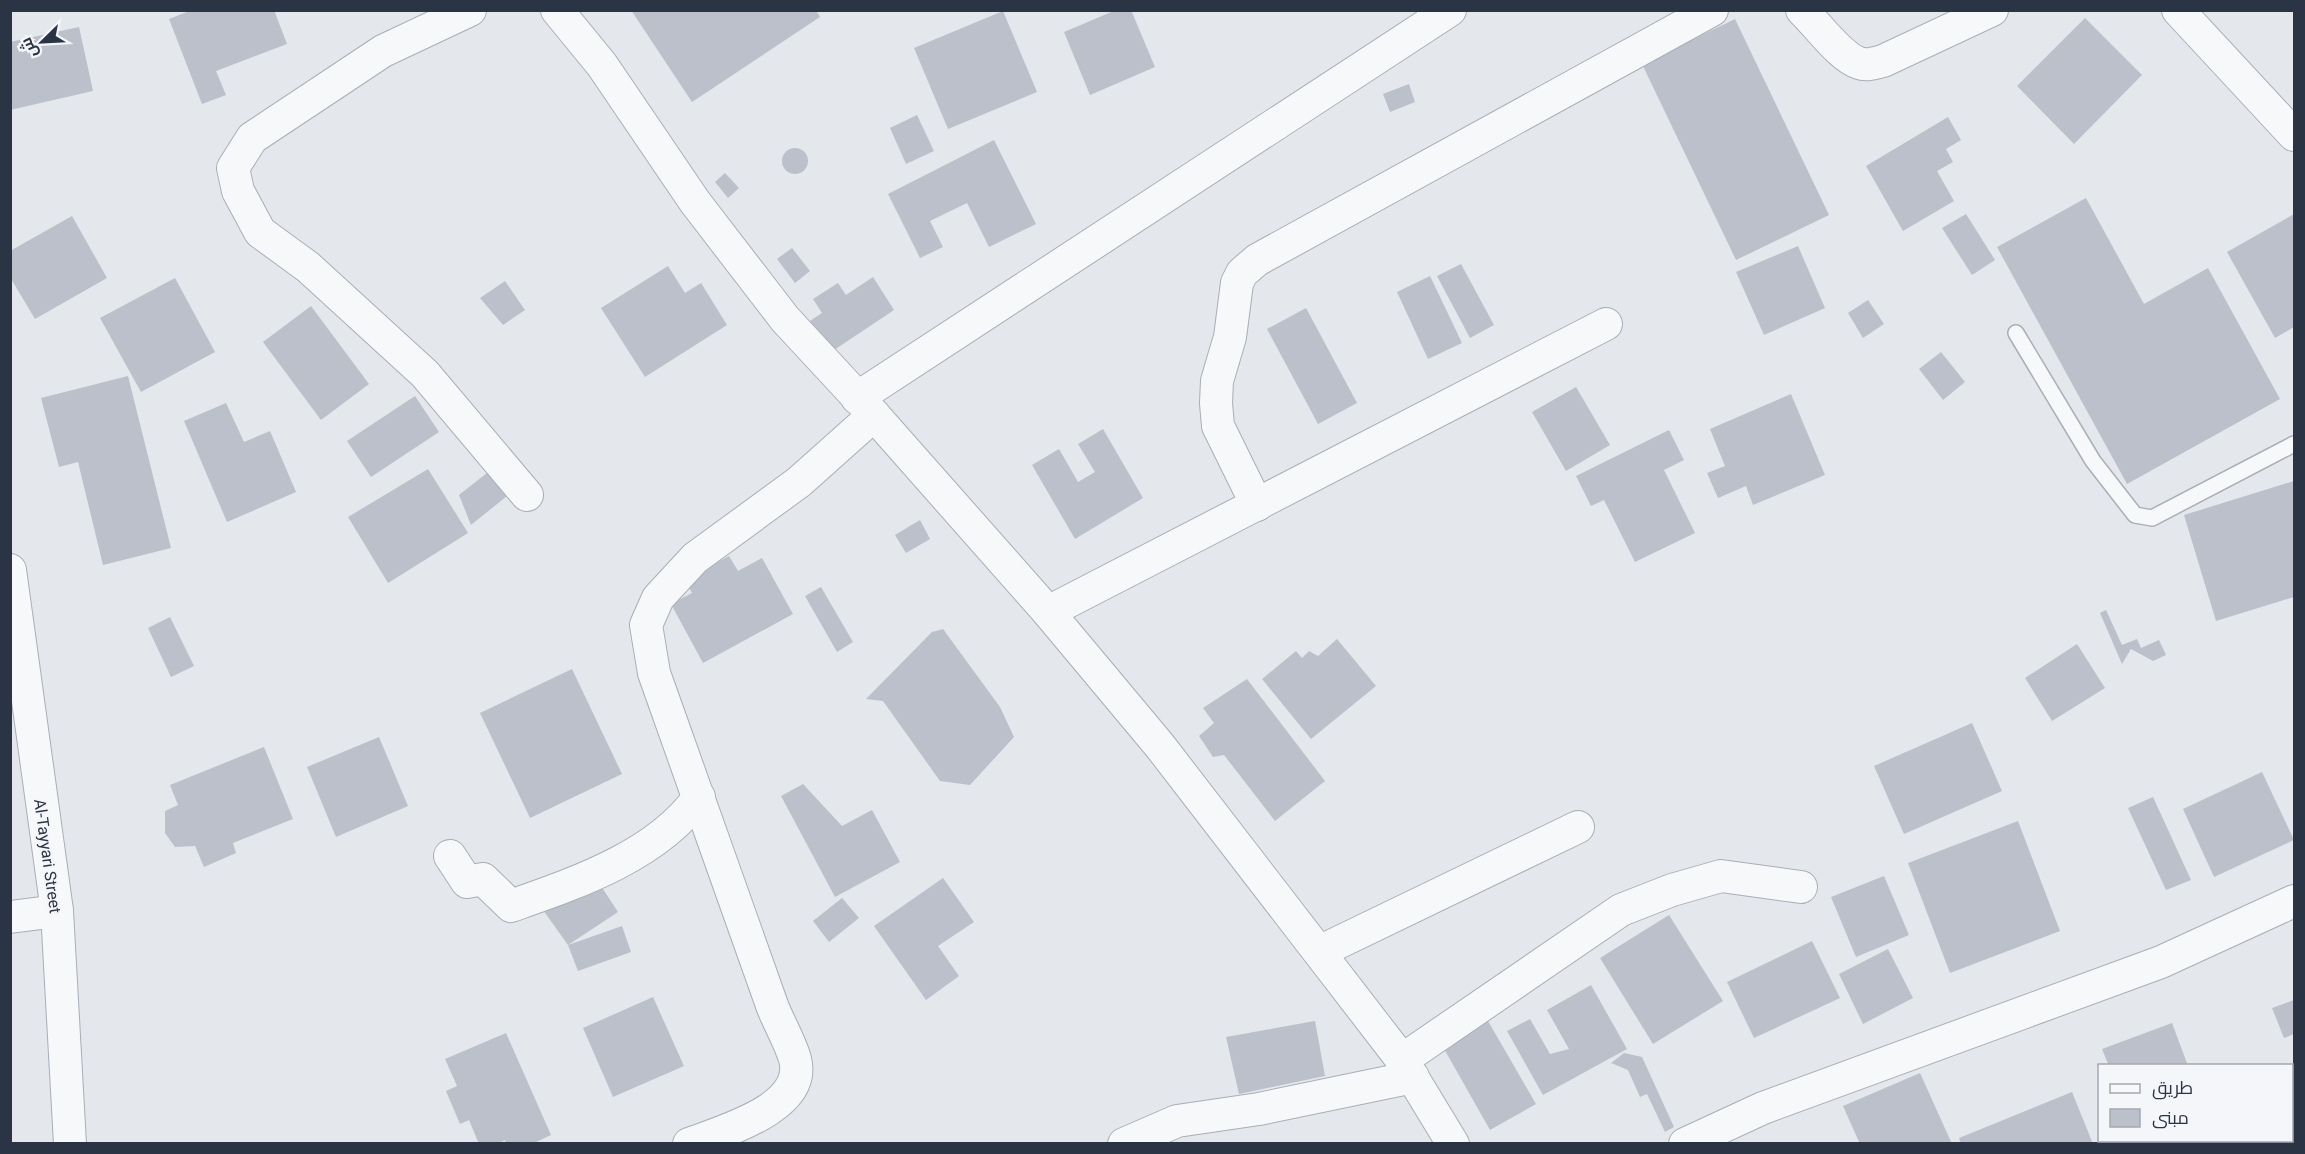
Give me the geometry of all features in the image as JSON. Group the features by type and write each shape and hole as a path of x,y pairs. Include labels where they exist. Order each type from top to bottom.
{"street":[{"path":"470,10 383,51 252,138 233,168 237,191 260,232 308,267 424,374 527,495"},
{"path":"557,10 602,65 695,202 784,319 866,406 1048,612 1160,746 1321,951 1407,1068 1453,1143"},
{"path":"689,1143 752,1119 787,1097 795,1078 795,1061 773,1008 654,673 646,625 658,598 694,558 799,482 866,406 1450,10"},
{"path":"1257,505 1218,426 1215,403 1217,381 1230,337 1235,293 1242,273 1257,260 1712,10"},
{"path":"1802,10 1848,57 1860,63 1870,64 1883,61 1992,10"},
{"path":"2178,10 2295,135"},
{"path":"1048,612 1606,324"},
{"name":"Al-Tayyari Street","path":"10,570 57,911 70,1143"},
{"path":"450,856 467,882 483,879 511,906 559,889 634,853 687,814 699,797"},
{"path":"1321,951 1578,827"},
{"path":"1124,1143 1177,1121 1259,1109 1407,1068 1621,910 1672,890 1721,876 1801,887"},
{"path":"1685,1143 1763,1108 2161,962 2295,901"},
{"path":"10,917 57,911"}],"lane":[{"path":"2016,333 2093,461 2135,515 2152,518 2295,444"}],"building":[{"path":"192,10 274,10 287,44 216,71 226,95 202,104 169,19"},
{"path":"631,10 816,10 820,17 692,102"},
{"path":"1116,10 1131,10 1155,67 1090,95 1064,32"},
{"path":"1003,11 1037,92 948,129 914,48"},
{"path":"2085,18 2142,75 2074,144 2017,86"},
{"path":"1735,19 1829,215 1736,260 1642,64"},
{"path":"79,27 93,91 10,110 10,42"},
{"path":"1409,84 1415,102 1390,112 1383,94"},
{"path":"917,115 934,151 906,164 890,128"},
{"path":"1948,117 1961,140 1946,149 1953,162 1937,171 1954,201 1903,231 1866,166"},
{"path":"994,140 1036,224 989,247 967,203 930,221 943,247 920,258 888,194"},
{"path":"795,148 804,152 808,161 804,170 795,174 786,170 782,161 786,152"},
{"path":"725,173 739,188 728,198 715,182"},
{"path":"2086,198 2144,304 2208,268 2280,399 2127,484 1997,247"},
{"path":"1966,214 1995,260 1972,275 1942,228"},
{"path":"2294,214 2294,327 2275,338 2227,252"},
{"path":"72,216 107,278 35,319 10,277 10,251"},
{"path":"1798,246 1825,308 1764,335 1736,272"},
{"path":"792,248 810,271 795,283 777,259"},
{"path":"1461,264 1494,325 1470,338 1437,276"},
{"path":"668,266 685,293 701,283 727,325 645,377 601,308"},
{"path":"1430,276 1462,343 1428,359 1397,292"},
{"path":"873,277 894,310 831,352 810,321 822,313 813,299 838,283 846,295"},
{"path":"175,278 215,352 141,392 100,318"},
{"path":"505,281 525,310 503,325 480,298"},
{"path":"1868,300 1884,324 1863,338 1848,313"},
{"path":"311,306 369,384 321,420 263,342"},
{"path":"1306,308 1357,403 1318,424 1267,329"},
{"path":"1941,352 1965,382 1943,400 1919,369"},
{"path":"128,376 171,548 103,565 78,462 59,467 41,398"},
{"path":"1576,387 1610,445 1566,471 1532,412"},
{"path":"1791,394 1825,475 1753,505 1746,486 1718,498 1707,473 1725,466 1710,429"},
{"path":"415,396 439,432 371,477 347,441"},
{"path":"226,403 244,442 270,431 296,492 227,522 184,421"},
{"path":"1103,429 1143,498 1075,539 1032,465 1059,449 1078,482 1095,472 1078,444"},
{"path":"1669,430 1684,460 1664,470 1695,533 1635,562 1604,500 1591,506 1576,476"},
{"path":"428,469 468,533 388,583 348,517"},
{"path":"487,473 507,496 471,525 459,495"},
{"path":"2294,481 2294,597 2216,621 2184,515"},
{"path":"920,520 930,539 906,553 895,535"},
{"path":"729,556 738,571 762,558 793,614 703,663 671,604 692,593 685,580"},
{"path":"821,587 853,642 837,652 805,596"},
{"path":"2106,610 2122,645 2137,639 2141,648 2159,640 2166,655 2153,661 2131,649 2122,664 2100,613"},
{"path":"170,617 194,666 171,677 148,628"},
{"path":"943,629 1000,707 1014,737 970,785 940,781 883,701 866,699 932,632"},
{"path":"1337,639 1376,686 1311,739 1262,679 1296,651 1302,658 1309,651 1318,656"},
{"path":"2077,644 2105,688 2052,721 2025,678"},
{"path":"572,669 622,774 530,818 480,713"},
{"path":"1247,679 1325,781 1275,821 1224,755 1213,757 1199,736 1214,723 1203,708"},
{"path":"1972,723 2002,791 1904,834 1874,766"},
{"path":"379,737 408,806 336,837 307,767"},
{"path":"264,747 293,819 233,843 236,853 204,867 195,846 175,847 165,833 165,811 178,805 170,785"},
{"path":"2262,772 2294,840 2214,877 2183,809"},
{"path":"803,784 842,826 872,810 900,862 835,897 781,796"},
{"path":"2153,797 2191,880 2166,890 2128,808"},
{"path":"2018,821 2060,931 1950,973 1908,863"},
{"path":"1884,876 1909,935 1856,957 1831,897"},
{"path":"943,878 974,922 938,946 959,976 926,1000 874,926"},
{"path":"601,886 618,912 568,945 538,903"},
{"path":"842,898 859,918 829,942 813,921"},
{"path":"1669,915 1723,1001 1653,1044 1600,958"},
{"path":"622,926 631,952 578,971 568,945"},
{"path":"1812,941 1840,998 1754,1038 1727,982"},
{"path":"1888,949 1913,998 1863,1024 1839,974"},
{"path":"1591,985 1627,1049 1543,1095 1507,1031 1530,1019 1550,1054 1569,1049 1547,1010"},
{"path":"653,997 684,1066 613,1097 583,1028"},
{"path":"2294,1000 2294,1034 2284,1038 2272,1008"},
{"path":"1315,1021 1325,1076 1239,1094 1226,1037"},
{"path":"1488,1021 1536,1104 1490,1130 1443,1047"},
{"path":"2172,1023 2187,1064 2108,1064 2102,1049"},
{"path":"506,1033 551,1135 532,1144 506,1144 505,1140 497,1144 479,1144 469,1120 460,1124 446,1091 457,1086 445,1059"},
{"path":"1624,1053 1642,1057 1674,1127 1665,1132 1647,1094 1640,1097 1628,1070 1611,1063"},
{"path":"1920,1073 1952,1144 1860,1144 1843,1106"},
{"path":"2072,1092 2093,1144 1961,1144 1959,1138"}]}
